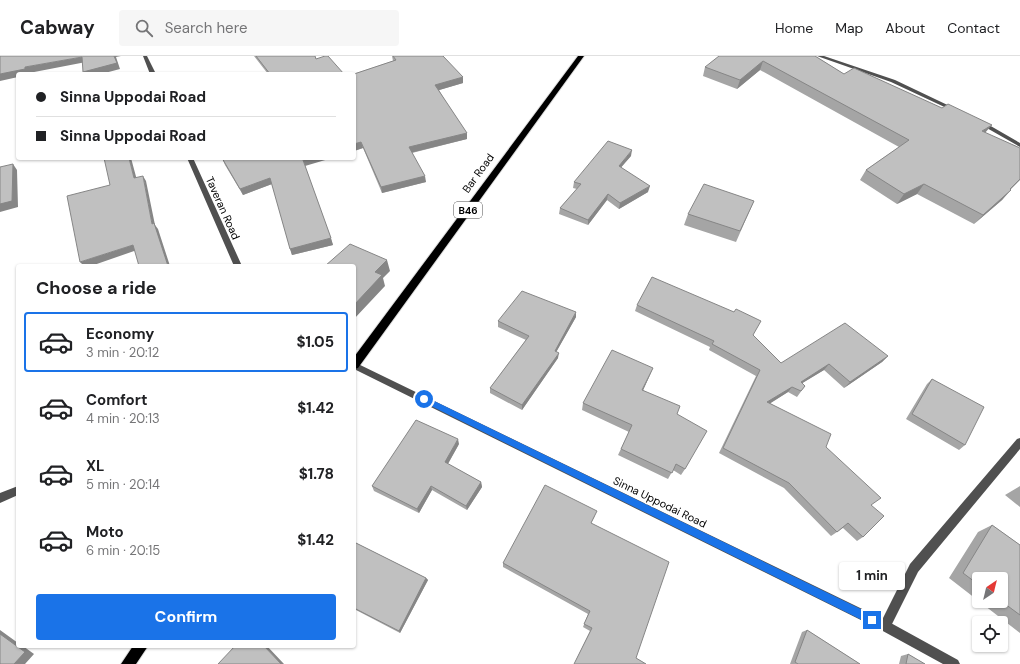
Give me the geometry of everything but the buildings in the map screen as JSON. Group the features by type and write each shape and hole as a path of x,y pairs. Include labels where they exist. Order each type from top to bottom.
{"main road":[{"name":"Bar Road","path":"356,362 581,56"},
{"path":"128,664 140,648"}],"street":[{"path":"144,56 151,72"},
{"path":"818,56 893,81 958,112"},
{"path":"972,119 1020,144"},
{"name":"Taveran Road","path":"191,160 237,264"},
{"name":"Sinna Uppodai Road","path":"356,366 886,626 954,664"},
{"path":"886,626 914,568 1020,442"},
{"path":"0,498 16,491"}],"route":[{"path":"424,399 872,620"}]}
